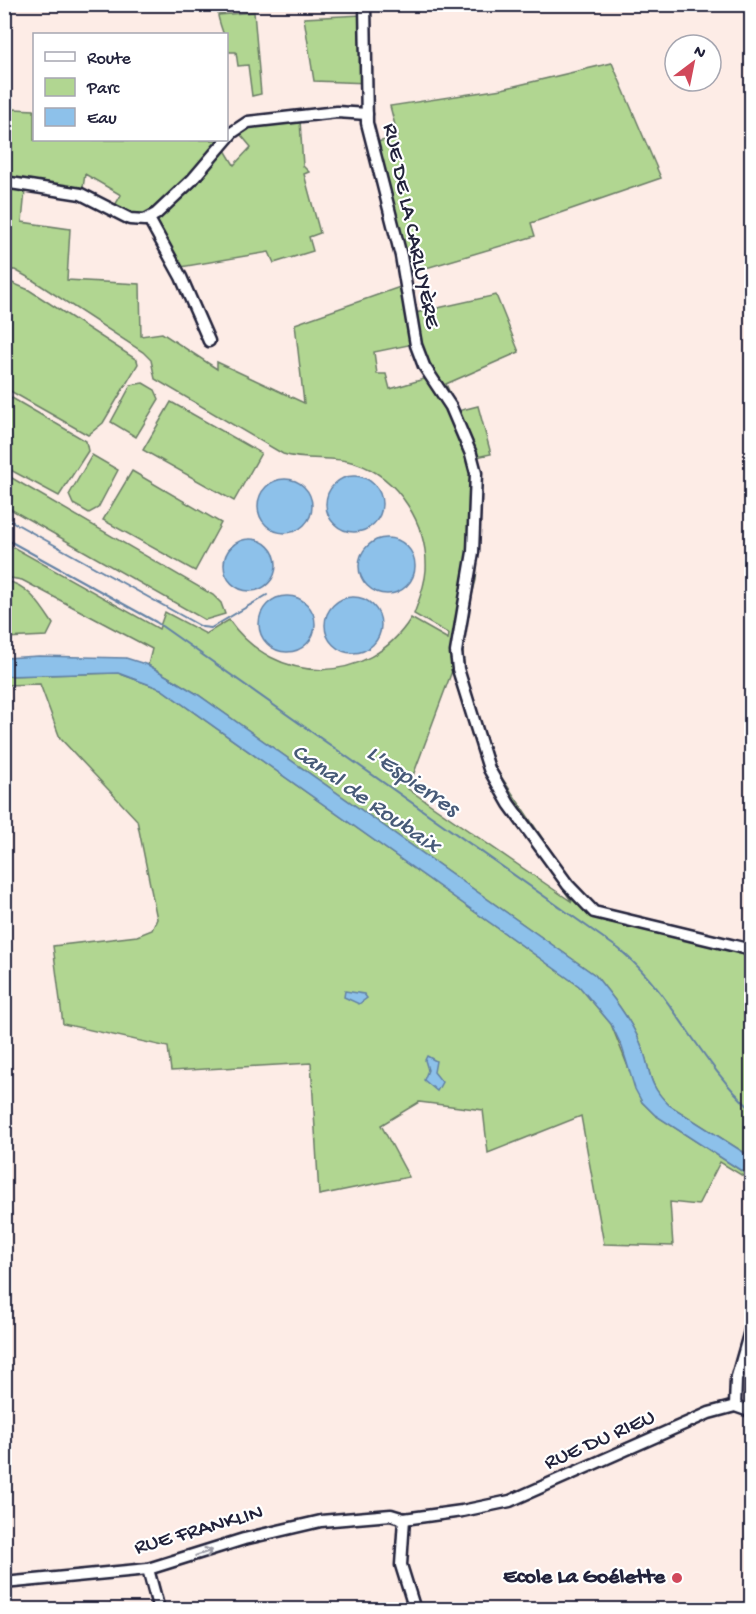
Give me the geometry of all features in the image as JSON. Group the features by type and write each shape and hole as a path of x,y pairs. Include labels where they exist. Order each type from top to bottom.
{"street":[{"path":"365,4 367,114"},
{"name":"RUE DE LA CARLUYÈRE","path":"228,137 248,122 337,112 367,114 401,256 416,345 424,366 448,401 471,454 477,479 474,544 456,640 456,658 481,748 494,779 574,893 594,912 752,950"},
{"name":"RUE DE LA CARLUYÈRE","path":"149,219 192,180 224,141"},
{"path":"4,182 75,192 130,219 149,219 181,277 209,341"},
{"path":"752,1324 736,1380 735,1406 752,1412"},
{"name":"RUE DU RIEU","path":"404,1519 462,1511 510,1501 709,1413 735,1406"},
{"name":"RUE FRANKLIN","path":"4,1583 148,1569 285,1527 321,1521 391,1515 404,1519"},
{"path":"404,1519 401,1565 415,1610"},
{"path":"148,1569 159,1610"}],"green space":[{"path":"254,12 261,94 252,96 248,65 238,66 236,52 228,52 228,33 223,33 218,15"},
{"path":"362,15 369,83 314,81 304,18"},
{"path":"612,63 661,178 531,223 535,236 409,273 415,313 496,295 519,352 446,384 458,411 478,406 491,454 476,457 481,477 481,508 476,580 464,626 463,654 465,673 496,769 567,875 595,908 751,944 751,1157 669,1105 661,1097 652,1082 636,1033 620,1007 595,975 197,694 148,665 152,649 22,580 5,577 4,542 159,629 165,612 206,634 229,620 248,642 271,657 295,667 321,670 347,666 371,657 393,641 411,618 448,639 449,634 414,614 422,593 426,570 422,537 408,505 385,479 355,463 283,454 155,379 151,360 143,352 31,279 15,270 5,270 5,131 14,109 33,110 33,141 220,141 234,165 251,147 241,135 247,128 300,121 303,166 309,172 304,174 320,233 309,237 313,251 274,263 269,252 181,267 144,217 114,207 121,195 85,174 83,188 26,180 22,222 70,229 67,280 140,284 141,336 162,333 217,369 217,362 304,403 295,324 400,287 377,142 398,137 390,106 502,89","holes":["418,343 434,376 390,389 386,374 377,374 374,352","452,671 483,770 572,902 408,789"]},
{"path":"5,280 29,290 137,360 138,364 103,423 88,435 5,388"},
{"path":"143,383 155,390 159,399 136,437 111,422 131,385"},
{"path":"5,394 86,441 88,451 59,496 5,467"},
{"path":"171,402 261,453 234,501 143,450"},
{"path":"92,455 118,470 98,508 89,513 73,504 69,495"},
{"path":"132,471 221,523 195,571 103,520"},
{"path":"5,474 213,595 221,603 225,614 205,620 5,506"},
{"path":"5,581 21,586 39,603 53,624 47,636 5,638"},
{"path":"118,673 161,689 579,986 611,1024 642,1102 655,1115 751,1177 751,1181 720,1162 698,1205 670,1202 673,1246 604,1244 581,1116 488,1153 483,1110 419,1102 381,1125 409,1177 319,1195 311,1063 171,1071 168,1047 63,1024 53,946 137,936 152,930 157,919 137,820 60,738 40,684 5,685 4,676"}],"water":[{"path":"348,476 360,476 370,480 378,488 382,504 378,520 370,528 360,532 348,532 338,528 330,520 326,510 326,498 330,488 338,480"},
{"path":"280,479 290,479 300,483 308,491 312,506 308,521 300,529 290,533 280,533 270,529 262,521 258,511 258,501 262,491 270,483"},
{"path":"387,538 398,540 407,546 413,555 415,566 413,577 407,586 398,592 387,594 376,592 367,586 361,577 359,566 361,555 367,546 376,540"},
{"path":"245,539 255,539 269,546 276,565 269,584 255,591 245,591 235,587 228,580 224,570 224,560 228,550 235,543"},
{"path":"287,596 298,598 307,604 313,613 315,624 313,635 307,644 298,650 287,652 276,650 267,644 261,635 259,624 261,613 267,604 276,598"},
{"path":"347,597 359,597 369,601 377,609 381,625 377,641 369,649 359,653 347,653 337,649 329,641 325,631 325,619 329,609 337,601"},
{"path":"39,656 126,658 148,665 197,694 595,975 620,1007 636,1033 652,1082 661,1097 669,1105 751,1157 751,1177 655,1115 642,1102 611,1024 579,986 161,689 118,673 5,676 5,658"},
{"path":"345,991 364,994 367,998 359,1004 344,997"},
{"path":"427,1056 436,1061 434,1072 442,1082 437,1091 424,1080 428,1070 425,1060"}],"waterway":[{"path":"4,517 202,627 211,628 267,595"},
{"name":"L'Espierres","path":"4,538 156,622 619,949 656,987 716,1071 752,1110"}],"place":[{"name":"Ecole La Goélette","path":"677,1578"}],"water label":[{"name":"Canal de Roubaix","path":"365,800"}]}
